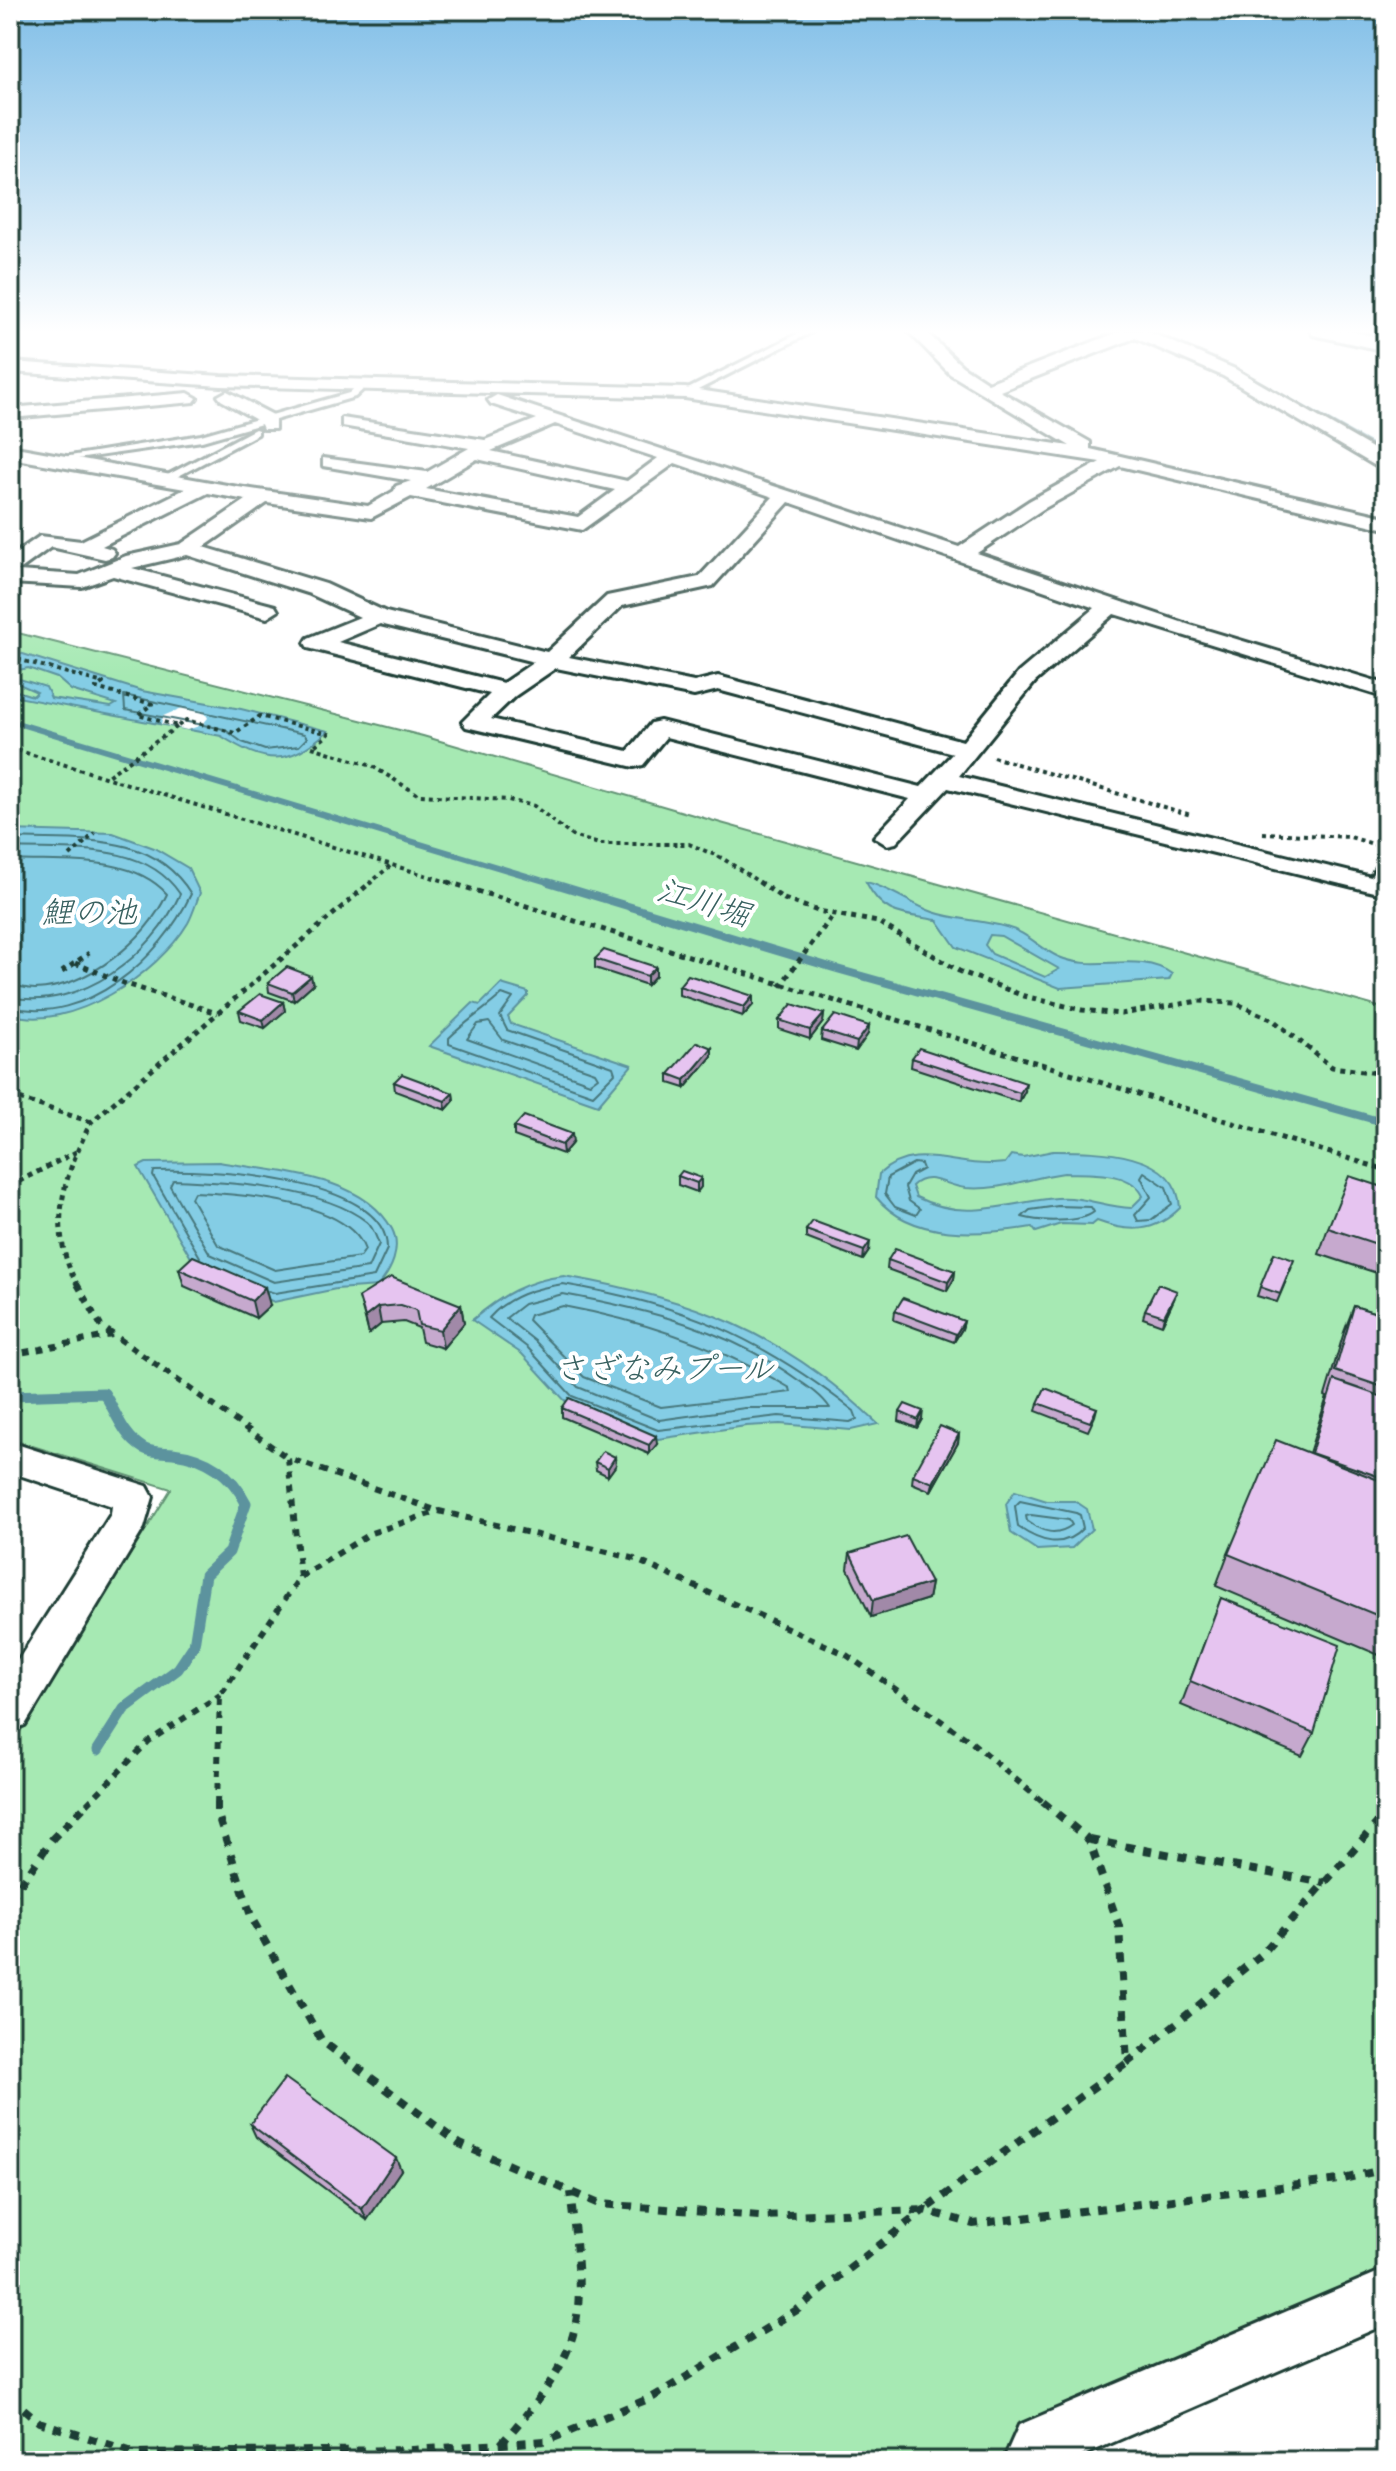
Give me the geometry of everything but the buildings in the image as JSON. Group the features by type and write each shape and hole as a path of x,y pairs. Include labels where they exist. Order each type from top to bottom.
{"street":[{"path":"467,446 630,487"},
{"path":"10,452 263,497 371,512 403,490 486,446"},
{"path":"642,446 1111,605 1386,691"},
{"path":"1028,446 1110,459 1386,523"},
{"path":"1087,446 1110,459"},
{"path":"1355,446 1386,464"},
{"path":"403,490 582,524 672,456"},
{"path":"961,555 1110,459"},
{"path":"330,462 427,478"},
{"path":"84,548 123,525 206,487"},
{"path":"785,495 706,582 615,601 552,660 507,691 474,722 634,760 660,728 1381,888 1386,871"},
{"path":"10,577 82,581 123,564 188,549 263,497"},
{"path":"22,537 84,548 123,564 267,611"},
{"path":"10,567 47,540"},
{"path":"188,549 318,589 378,617 552,660 694,689 718,683 969,750"},
{"path":"235,601 276,576"},
{"path":"887,837 969,750 1027,677 1111,605"},
{"path":"378,617 316,643 507,691"},
{"path":"10,1457 133,1497 130,1517 10,1711"},
{"path":"1032,2461 1039,2445 1386,2296"}],"lane":[{"path":"56,459 144,446"},
{"path":"165,479 225,446"}],"path":[{"path":"10,657 103,683 96,688 152,704 138,715 177,727"},
{"path":"106,777 186,720 235,733 260,716 329,734 312,747 372,766 419,795 508,800 534,806 572,836 599,844 689,844 722,858 784,899 834,914 878,922 959,971 1024,996 1082,1010 1121,1014 1199,1001 1235,1003 1273,1020 1332,1067 1386,1074"},
{"path":"10,748 1386,1170"},
{"path":"969,750 1206,819"},
{"path":"1250,832 1350,837 1386,848"},
{"path":"70,856 95,833"},
{"path":"391,866 91,1122 76,1152 59,1206 65,1262 101,1326 288,1458 439,1511 632,1558 845,1654 970,1741 1089,1840 1325,1883"},
{"path":"780,986 834,914"},
{"path":"62,972 89,953"},
{"path":"75,963 126,984 218,1013"},
{"path":"10,1096 91,1122"},
{"path":"10,1186 76,1152"},
{"path":"10,1355 113,1335"},
{"path":"288,1458 300,1577"},
{"path":"10,1899 53,1838 149,1741 220,1695 300,1577 371,1533 439,1511"},
{"path":"220,1695 217,1812 252,1919 322,2041 460,2144 599,2204 760,2216 924,2210 973,2224 1339,2180 1386,2169"},
{"path":"10,2397 39,2422 136,2453 413,2450 546,2441 653,2397 797,2310 924,2210 1127,2063 1261,1955 1386,1813"},
{"path":"1089,1840 1119,1926 1127,2063"},
{"path":"501,2444 545,2394 574,2339 580,2267 570,2191"}],"green space":[{"path":"10,631 423,736 721,823 1386,1009 1386,2278 1378,2274 1025,2421 1003,2461 10,2461 10,1748 171,1489 10,1439 10,1138 19,1130 10,1126"}],"water":[{"path":"10,650 142,691 241,709 328,731 288,756 264,756 221,736 12,696 10,689 33,696 37,692 10,680 10,669 16,667 10,659","holes":["28,668 57,678 71,690 116,704 111,707 51,698 46,687 16,678 14,671"]},
{"name":"鯉の池","path":"10,830 113,833 154,848 188,868 200,893 190,920 156,961 110,995 59,1015 34,1018 10,1014"},
{"path":"866,882 933,912 1014,929 1052,954 1073,961 1145,963 1172,974 1169,980 1060,988 956,947 937,920 895,912 872,893","holes":["990,935 1001,936 1059,969 1045,977 992,954 985,945"]},
{"path":"501,984 528,992 528,996 508,1017 511,1024 632,1065 598,1105 429,1046 473,1003 480,1005"},
{"path":"1053,1151 1090,1152 1150,1164 1165,1175 1176,1189 1180,1208 1161,1222 1141,1228 1120,1228 1097,1221 1092,1225 1061,1224 1036,1232 1032,1227 970,1233 928,1228 909,1221 891,1211 876,1197 879,1174 906,1159 920,1157 993,1164 1005,1163 1011,1155 1023,1157","holes":["1064,1173 1120,1178 1137,1188 1143,1196 1131,1208 1057,1198 970,1210 935,1205 916,1197 912,1186 918,1181 931,1179 965,1188 991,1188"]},
{"path":"219,1162 315,1179 339,1186 360,1197 378,1211 395,1237 394,1259 383,1280 378,1286 336,1289 274,1302 197,1268 138,1167 146,1163"},
{"name":"さざなみプール","path":"564,1276 654,1295 733,1324 807,1365 878,1424 851,1430 780,1424 746,1426 658,1439 567,1403 522,1354 472,1320 515,1290"},
{"path":"1015,1491 1047,1501 1075,1501 1087,1509 1092,1529 1072,1548 1037,1550 1011,1533 1006,1504"}],"pier":[{"path":"182,708 204,711 208,718 202,725 187,730 161,724 163,716"}],"waterway":[{"path":"1372,446 1386,454"},
{"name":"江川堀","path":"10,721 554,884"},
{"name":"江川堀","path":"548,882 837,969 1386,1123"},
{"path":"10,1396 104,1393 136,1443 150,1451 197,1458 217,1468 233,1483 246,1503 229,1552 205,1575 194,1645 178,1669 124,1709 98,1750"}]}
